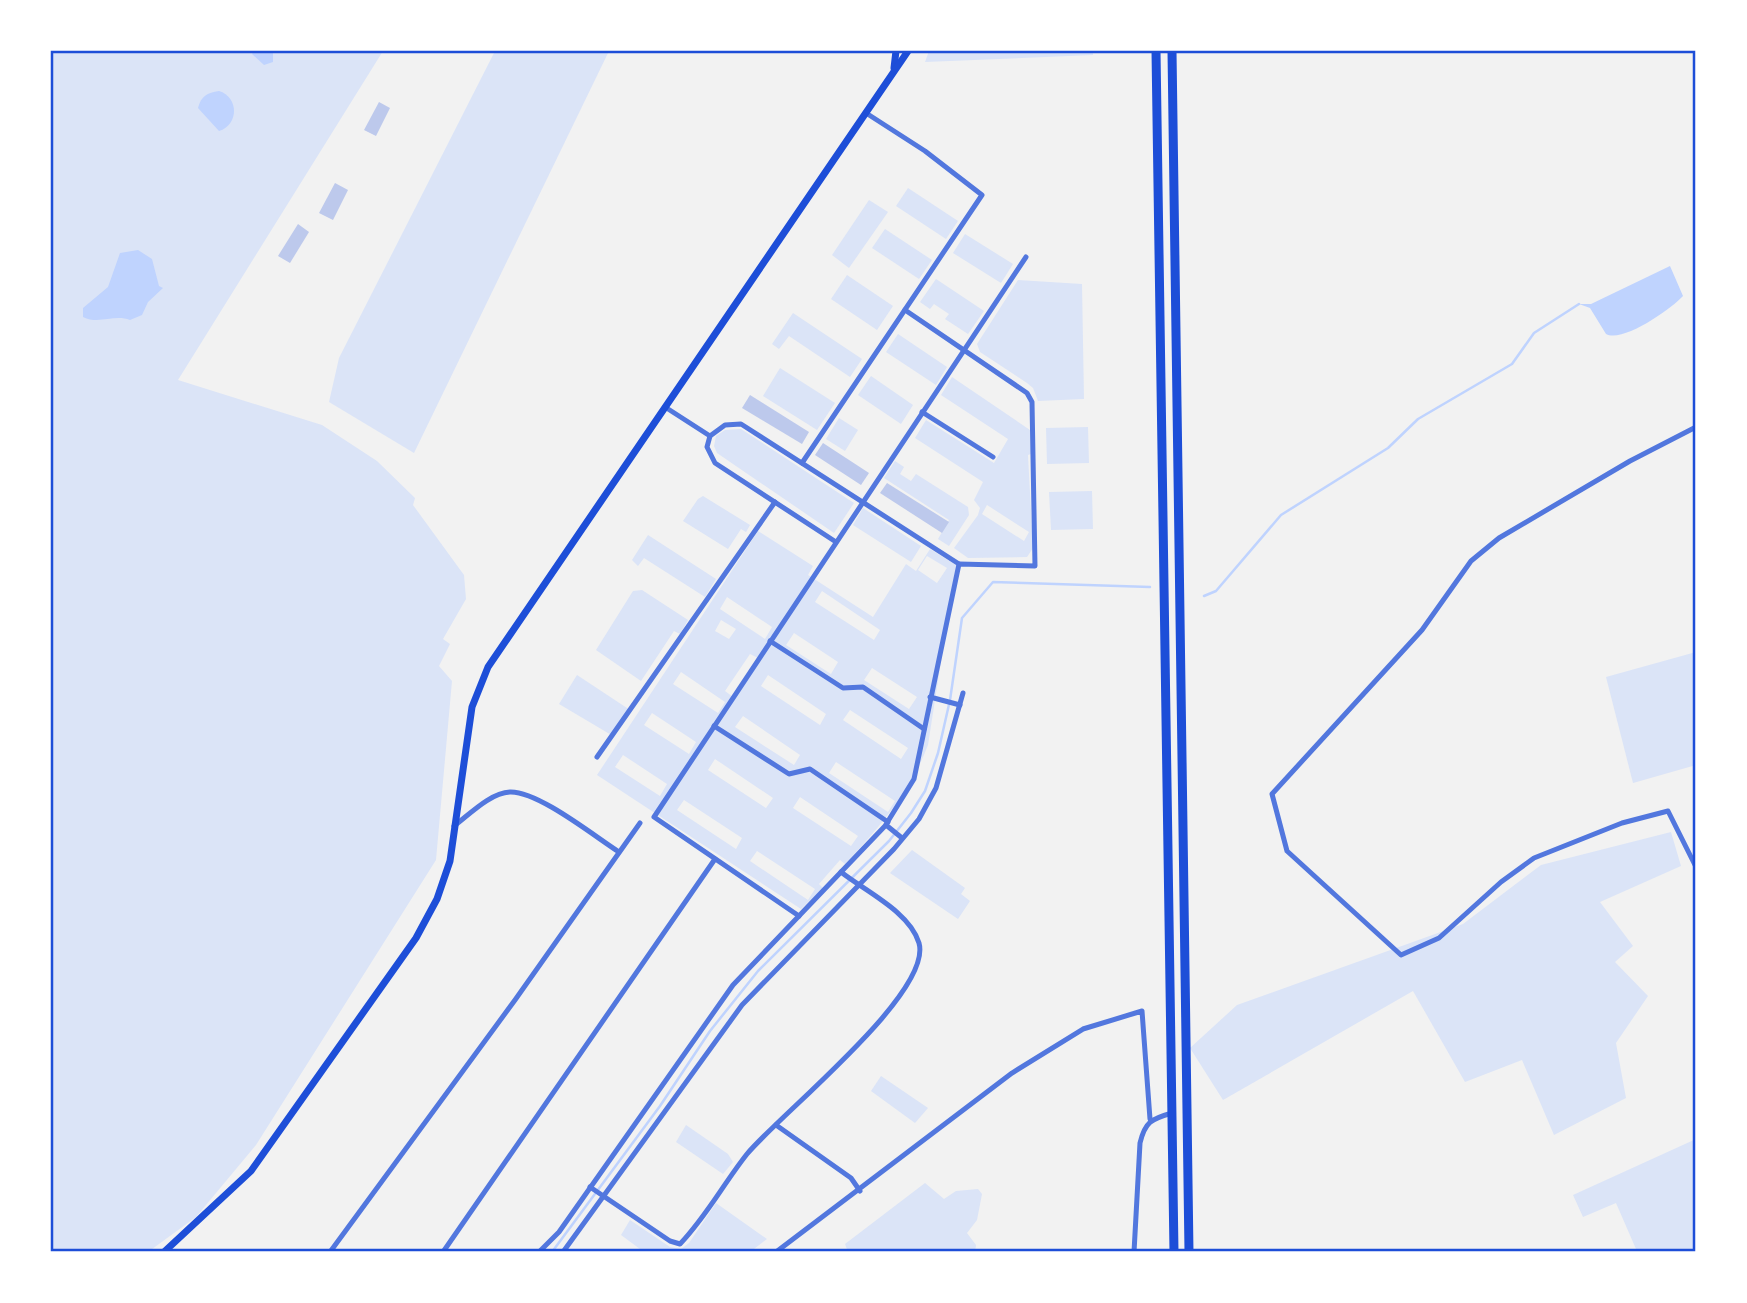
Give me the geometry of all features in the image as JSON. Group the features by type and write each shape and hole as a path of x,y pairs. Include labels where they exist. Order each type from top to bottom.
{"highway":[{"path":"1156,51 1174,1252"},
{"path":"1172,51 1189,1252"}],"main road":[{"path":"894,72 896,51"},
{"path":"164,1252 251,1171 416,938 437,900 450,861 472,707 488,667 908,51"}],"street":[{"path":"802,463 982,195 934,158 866,113"},
{"path":"799,916 654,817 1026,257"},
{"path":"836,542 715,463 707,447 710,436 725,425 741,424 959,564 1035,566 1032,402 1027,393 905,310"},
{"path":"665,407 710,436"},
{"path":"922,412 993,457"},
{"path":"1696,427 1630,461 1499,538 1471,561 1422,630 1272,794 1287,851 1401,955 1439,938 1501,882 1534,858 1622,823 1668,811 1696,867"},
{"path":"597,757 775,502"},
{"path":"539,1252 561,1228 733,985 887,824 914,779 959,564"},
{"path":"770,641 843,688 863,687 924,729"},
{"path":"563,1252 742,1005 919,818 936,788 963,693"},
{"path":"930,697 960,705"},
{"path":"714,726 789,774 810,769 887,824 902,838"},
{"path":"454,826 498,796 508,792 528,794 619,852"},
{"path":"330,1252 515,1000 640,823"},
{"path":"443,1252 715,859"},
{"path":"590,1187 670,1241 680,1244 747,1154 878,1023 908,985 919,962 920,945 914,930 903,918 841,872"},
{"path":"776,1252 860,1191 1012,1073 1083,1029 1142,1011 1150,1119"},
{"path":"1134,1252 1140,1143 1144,1127 1150,1119 1172,1113"},
{"path":"776,1125 851,1178 860,1191"},
{"path":"561,1228 575,1238"}],"shaded area":[{"path":"51,51 383,51 178,380 322,425 377,461 415,498 413,505 464,575 466,599 443,639 450,644 439,666 452,681 436,860 256,1145 196,1217 148,1252 51,1252"},
{"path":"495,51 609,51 414,453 329,402 339,358"},
{"path":"929,51 1093,51 1093,55 925,62"},
{"path":"908,188 958,221 946,239 896,206"},
{"path":"869,200 888,212 849,268 832,255"},
{"path":"885,229 932,260 919,279 872,248"},
{"path":"965,234 1013,264 1001,283 953,253"},
{"path":"847,275 893,306 877,330 831,299"},
{"path":"936,279 984,311 968,334 945,319 949,314 934,304 930,309 920,302"},
{"path":"1018,280 1082,284 1084,399 1038,401 1033,388 980,352 977,344"},
{"path":"793,313 862,359 850,377 789,336 779,349 772,344"},
{"path":"898,334 947,367 936,385 886,352"},
{"path":"780,368 835,403 817,430 763,396"},
{"path":"871,376 913,405 901,424 858,395"},
{"path":"952,377 1030,430 1031,454 1028,455 1033,548 1027,557 968,558 954,548 978,515 980,508 974,500 983,482 915,438 926,420 994,463 1008,439 941,395","holes":["987,505 1029,532 1024,541 982,514"]},
{"path":"839,418 858,430 845,451 826,439"},
{"path":"1088,427 1089,463 1047,464 1046,428"},
{"path":"741,429 854,503 834,533 717,453 714,446 716,436 725,430"},
{"path":"895,461 904,467 900,474 911,481 916,474 968,507 969,515 949,546 938,539 949,520 884,478"},
{"path":"1092,491 1093,529 1051,530 1049,492"},
{"path":"703,496 750,525 746,532 741,529 728,549 683,521"},
{"path":"863,508 921,546 911,562 853,525"},
{"path":"758,531 813,566 808,575 873,617 906,564 916,571 930,549 956,565 928,745 921,762 903,794 881,823 845,864 840,860 819,884 823,888 801,909 597,775","holes":["927,556 947,568 937,583 918,570","822,591 880,630 874,640 815,602","727,597 772,627 765,639 720,609","721,620 736,629 729,639 715,631","794,633 838,662 831,674 786,645","750,654 758,658 733,697 725,691","872,668 917,697 909,709 864,680","681,672 725,702 718,713 673,684","768,675 826,714 820,725 761,686","850,710 908,748 901,759 843,720","652,713 696,742 689,754 644,725","743,716 800,755 794,765 735,727","623,755 667,784 660,796 615,767","715,759 773,798 766,808 708,770","836,762 895,801 888,812 829,773","800,797 858,836 851,846 793,808","684,800 742,838 736,849 677,810","757,851 815,889 808,900 750,861"]},
{"path":"648,535 716,579 705,597 644,558 638,566 632,560"},
{"path":"642,590 688,620 680,634 674,631 641,681 596,650 633,591"},
{"path":"1696,652 1696,765 1633,783 1606,677"},
{"path":"577,675 630,710 613,736 559,704"},
{"path":"1671,832 1681,866 1600,902 1633,946 1615,962 1648,996 1616,1043 1626,1098 1554,1135 1522,1060 1465,1082 1413,991 1223,1100 1190,1048 1237,1005 1463,924 1541,865"},
{"path":"912,850 965,888 961,894 970,901 958,919 890,873"},
{"path":"881,1076 928,1108 915,1123 871,1091"},
{"path":"686,1125 728,1154 733,1162 723,1174 676,1142"},
{"path":"1696,1139 1696,1252 1630,1252 1636,1249 1616,1203 1583,1217 1573,1195"},
{"path":"925,1183 944,1199 956,1191 978,1189 982,1194 977,1220 967,1233 976,1245 975,1252 848,1252 845,1244"},
{"path":"716,1203 767,1239 750,1252 644,1252 621,1235 630,1220 670,1247 681,1249 689,1243"}],"water":[{"path":"254,51 273,51 273,62 264,65 252,54"},
{"path":"219,91 230,99 234,111 230,123 219,131 198,108 205,96"},
{"path":"138,250 152,259 159,286 163,288 148,302 142,315 130,320 95,320 83,317 83,308 108,287 120,253"},
{"path":"1670,266 1683,296 1658,316 1624,334 1606,334 1590,308 1579,304 1591,304"}],"building":[{"path":"379,102 390,108 376,136 364,130"},
{"path":"335,183 348,190 333,220 319,213"},
{"path":"298,224 309,232 290,263 278,256"},
{"path":"750,395 809,432 802,444 742,408"},
{"path":"823,443 869,473 861,485 815,455"},
{"path":"887,483 949,522 942,533 880,493"}],"waterway":[{"path":"1204,596 1216,591 1281,515 1388,448 1418,419 1512,364 1534,333 1579,304"},
{"path":"552,1252 660,1106 710,1031 758,971 889,841 911,813 925,791 938,753 950,700 962,618 993,582 1150,587"}]}
